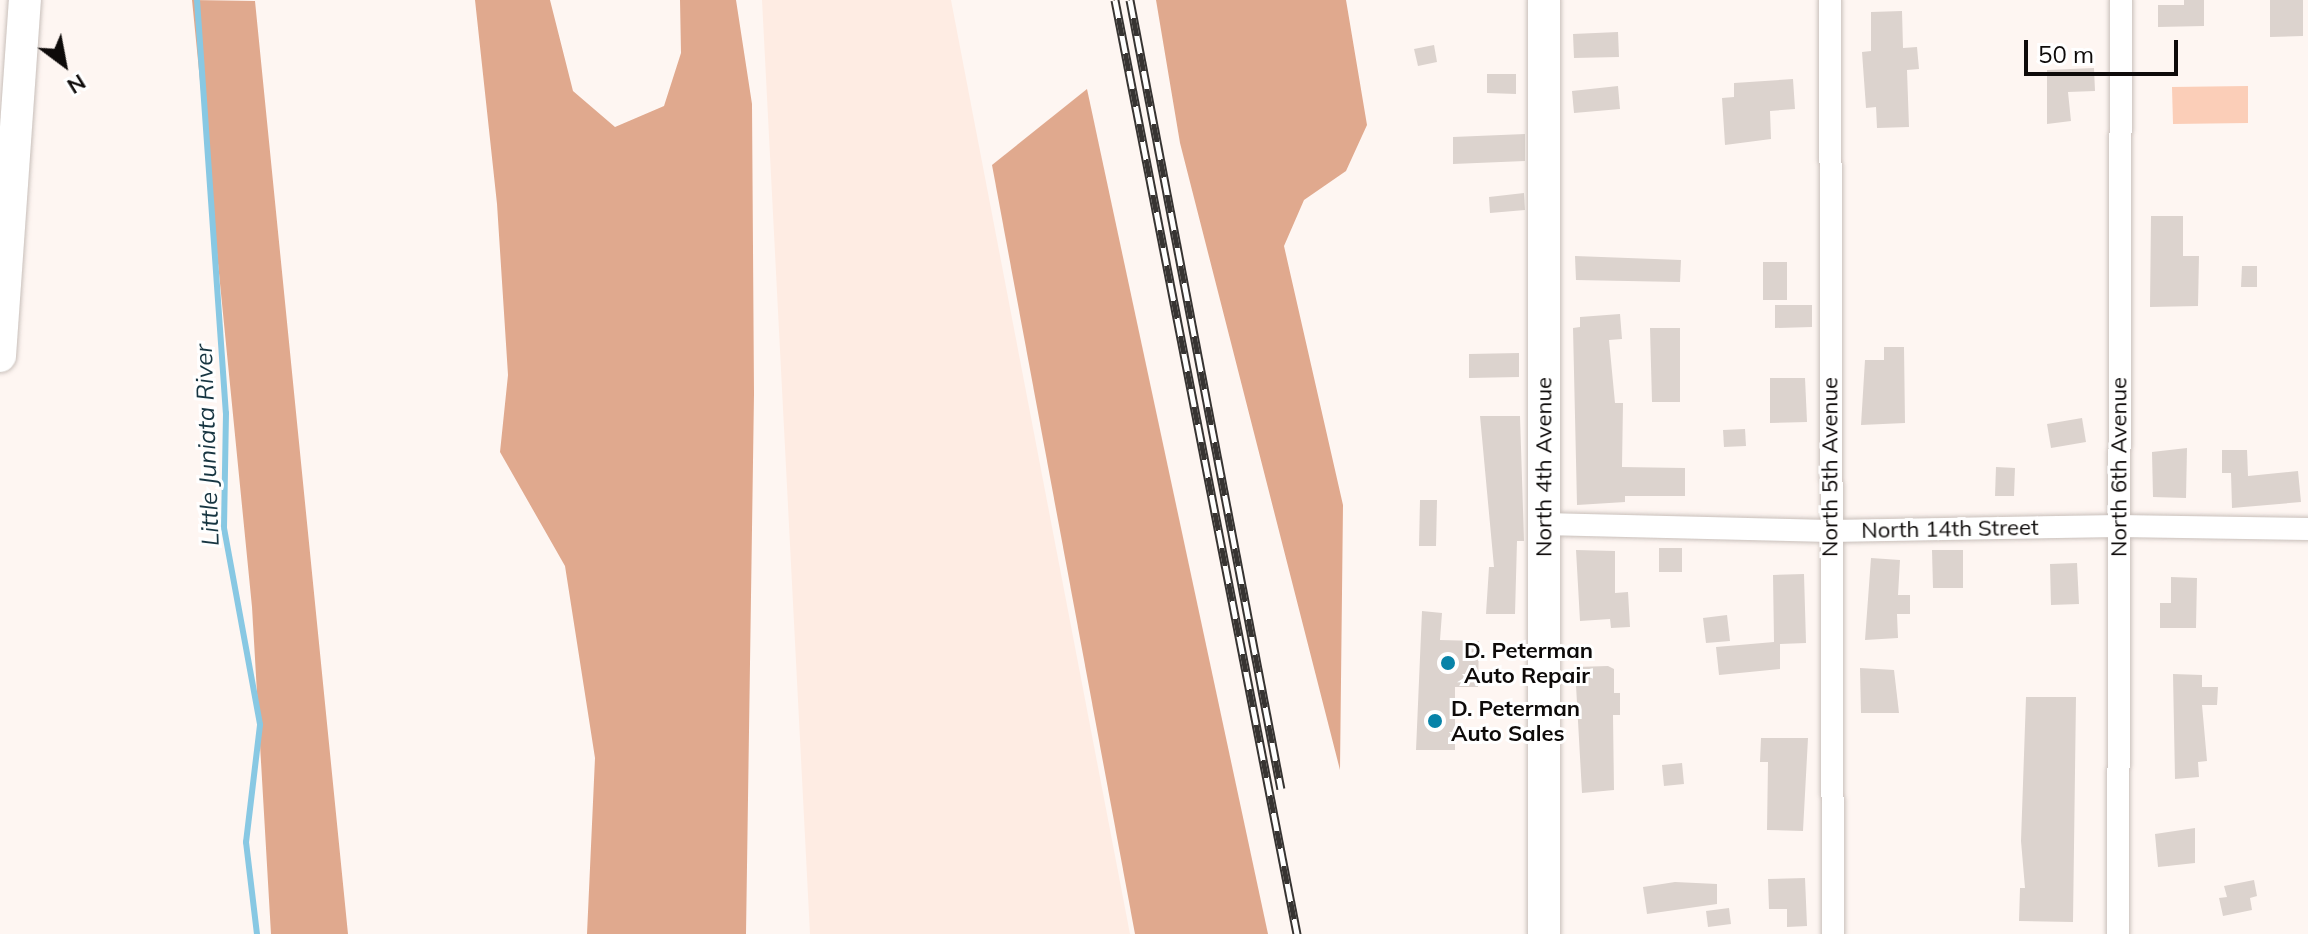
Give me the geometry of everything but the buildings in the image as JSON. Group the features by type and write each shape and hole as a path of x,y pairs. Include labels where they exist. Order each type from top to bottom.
{"main road":[{"path":"0,356 25,0"},
{"name":"North 4th Avenue","path":"1544,0 1544,934"}],"street":[{"name":"North 5th Avenue","path":"1830,0 1833,934"},
{"name":"North 6th Avenue","path":"2118,934 2121,0"},
{"name":"North 14th Street","path":"1544,524 1830,531 2119,526 2308,529"}],"shaded area":[{"path":"192,0 255,1 348,934 271,934 252,607"},
{"path":"475,0 550,0 573,91 615,127 664,106 681,53 680,0 736,0 752,104 754,394 746,934 587,934 595,758 565,566 500,452 508,375 497,204"},
{"path":"762,0 951,0 1130,934 810,934"},
{"path":"1156,0 1346,0 1367,125 1346,171 1304,200 1284,246 1343,505 1340,770 1180,143"},
{"path":"2248,86 2248,123 2173,124 2172,87"},
{"path":"1087,89 1268,934 1135,934 992,165"}],"waterway":[{"name":"Little Juniata River","path":"197,0 226,413 224,528 260,725 246,842 257,934"}],"railway":[{"path":"1115,0 1297,934"},
{"path":"1130,0 1281,789"}],"place":[{"name":"D. Peterman Auto Repair","path":"1448,663"},
{"name":"D. Peterman Auto Sales","path":"1435,721"}]}
